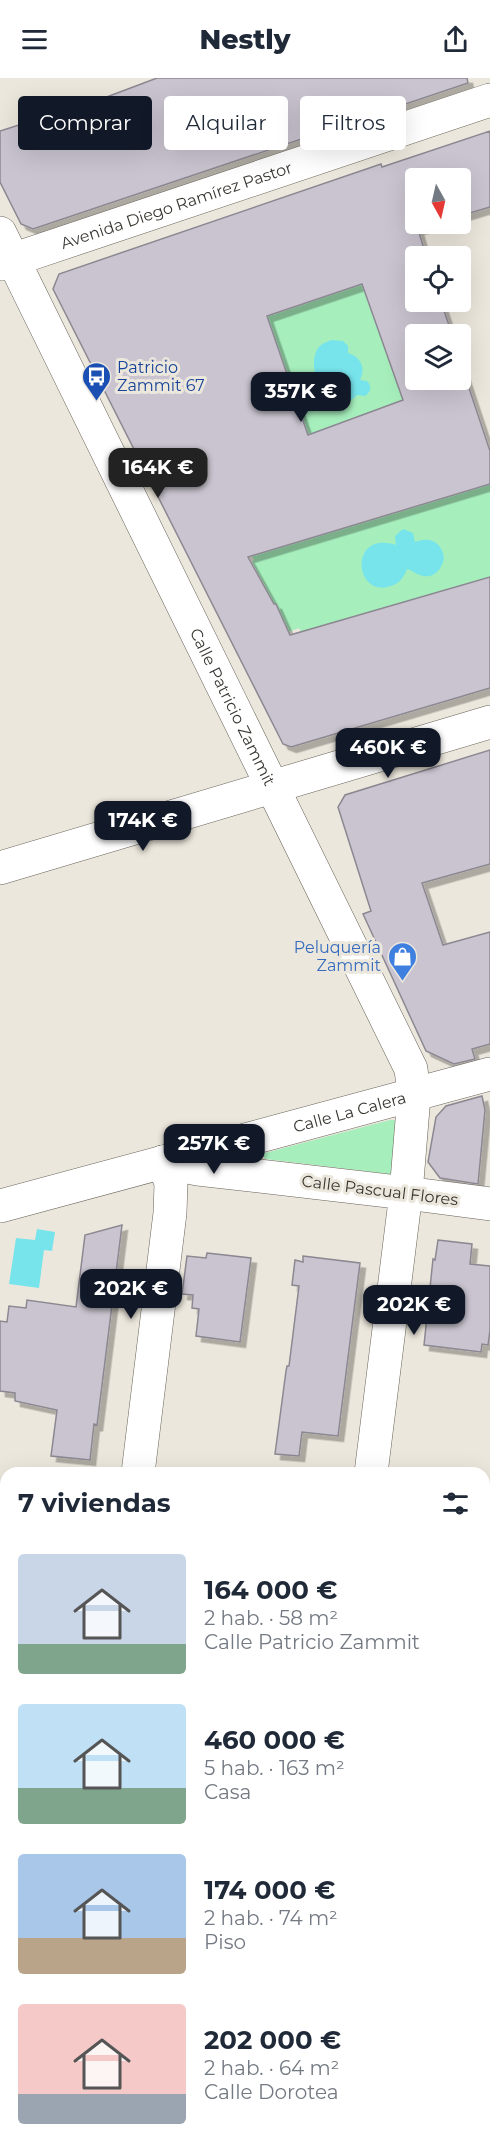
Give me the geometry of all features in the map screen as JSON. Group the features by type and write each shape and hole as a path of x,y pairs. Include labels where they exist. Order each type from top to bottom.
{"street":[{"name":"Avenida Diego Ramírez Pastor","path":"4,252 490,100"},
{"name":"Calle Patricio Zammit","path":"4,252 411,1069 414,1096 406,1193 372,1467"},
{"path":"0,868 490,722"},
{"name":"Calle La Calera","path":"0,1206 490,1074"},
{"path":"139,1467 170,1213 171,1183 163,1162"},
{"name":"Calle Pascual Flores","path":"163,1162 198,1169 490,1204"}],"green space":[{"path":"385,274 371,310 403,400 308,435 276,343 201,368 281,547 490,484 490,577 301,632 299,628 286,633 276,604 252,562 254,560 250,552 126,401 113,408 92,368 183,338 253,321 308,303 307,300 361,285 360,283"},
{"path":"395,1120 393,1172 390,1174 265,1159 263,1155 265,1153"}],"water":[{"path":"332,340 343,341 348,346 348,353 359,360 362,367 360,380 367,381 370,387 369,393 365,396 357,395 346,403 336,404 321,391 314,369 314,358 320,346"},
{"path":"403,529 413,533 415,542 430,540 438,544 444,558 441,566 436,573 429,576 407,569 401,579 391,586 379,587 369,583 362,565 364,555 370,547 380,543 396,545 395,536"},
{"path":"37,1229 55,1232 52,1251 44,1250 39,1288 9,1284 16,1238 35,1240"}],"building":[{"path":"157,78 467,78 468,83 406,104 406,96 300,96 300,139 288,143 288,96 164,96 164,150 268,150 33,229 21,224 0,182 0,131 18,125 18,150 152,150 152,96 109,96"},
{"path":"490,131 490,207 471,213 471,168 405,168 405,234 419,234 423,246 405,246 405,312 444,312 449,324 405,324 405,390 470,390 490,451 490,484 248,557 276,604 290,635 490,577 490,688 291,747 283,744 53,289 59,274 381,164 382,167","holes":["362,284 403,400 308,435 267,316"]},
{"path":"490,750 490,864 422,883 443,945 490,932 490,1044 472,1049 475,1059 454,1064 426,1051 363,914 371,911 338,807 345,795"},
{"path":"482,1096 485,1110 478,1184 440,1178 428,1162 436,1117 446,1106"},
{"path":"122,1225 97,1425 94,1424 90,1460 51,1456 57,1410 15,1401 15,1393 0,1391 0,1321 7,1322 9,1306 26,1308 27,1300 76,1307 85,1235"},
{"path":"438,1240 472,1244 470,1264 490,1266 490,1330 488,1345 482,1344 481,1352 424,1345 433,1259 435,1260"},
{"path":"207,1253 251,1258 240,1342 196,1336 199,1309 192,1308 193,1295 182,1294 187,1256 206,1258"},
{"path":"303,1256 360,1263 338,1436 302,1432 299,1456 275,1454 299,1286 292,1285 295,1260 303,1262"}],"place":[{"name":"Patricio Zammit 67","path":"96,402"},
{"name":"Peluquería Zammit","path":"402,982"}]}
